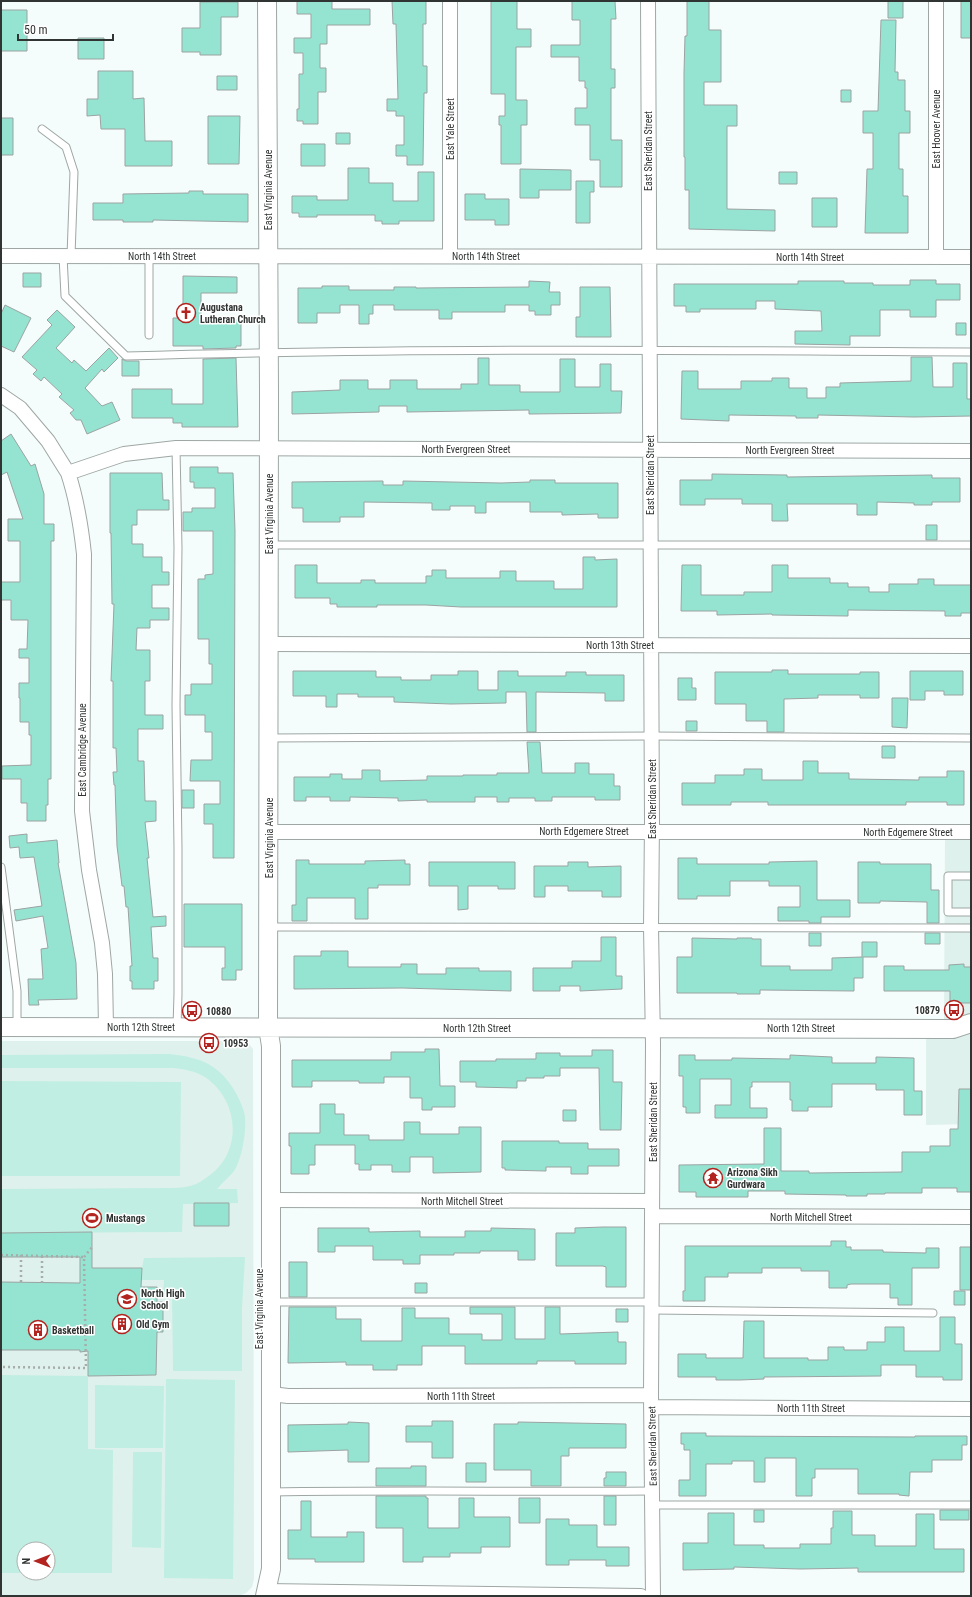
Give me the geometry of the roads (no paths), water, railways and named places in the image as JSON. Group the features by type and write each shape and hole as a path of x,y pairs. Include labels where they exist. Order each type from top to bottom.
{"street":[{"name":"East Virginia Avenue","path":"265,1594 271,1570 271,1046 268,1027 269,353 267,1"},
{"name":"East Yale Street","path":"450,1 450,256"},
{"name":"East Sheridan Street","path":"648,1 648,257 651,449 651,1401 653,1596"},
{"name":"East Hoover Avenue","path":"936,1 936,257"},
{"name":"North 14th Street","path":"1,256 971,257"},
{"path":"1,395 20,408 48,441 68,473"},
{"name":"North Evergreen Street","path":"68,473 124,454 176,448 971,451"},
{"name":"East Cambridge Avenue","path":"68,473 76,496 84,554 82,811 105,974 106,1027"},
{"name":"North 13th Street","path":"269,644 971,646"},
{"name":"North Edgemere Street","path":"268,832 971,832"},
{"name":"North 12th Street","path":"9,1027 953,1028 971,1023"},
{"name":"East Virginia Avenue","path":"265,1594 259,1570 259,1050 268,1027"},
{"name":"North 12th Street","path":"953,1028 971,1033"},
{"name":"North Mitchell Street","path":"271,1200 652,1201"},
{"name":"North Mitchell Street","path":"652,1216 971,1217"},
{"name":"North 11th Street","path":"271,1394 288,1396 651,1401 971,1409"},
{"path":"265,1594 641,1596"}],"lane":[{"path":"42,129 66,147 74,172 65,296 126,356 269,353 649,350 971,352"},
{"path":"149,256 149,335"},
{"path":"176,448 178,548 176,705 178,848 177,1027"},
{"path":"269,545 971,545"},
{"path":"269,738 651,736 971,738"},
{"path":"1,867 17,991 9,1027"},
{"path":"971,876 948,876 948,912 971,912"},
{"path":"268,927 971,928"},
{"path":"271,1302 651,1306 933,1313"},
{"path":"271,1492 395,1490 522,1492 653,1491"},
{"path":"653,1506 971,1504"}],"place":[{"name":"Augustana Lutheran Church","path":"186,313"},
{"name":"10879","path":"954,1010"},
{"name":"10880","path":"192,1011"},
{"name":"10953","path":"209,1043"},
{"name":"Arizona Sikh Gurdwara","path":"713,1178"},
{"name":"Mustangs","path":"92,1218"},
{"name":"North High School","path":"127,1299"},
{"name":"Old Gym","path":"122,1324"},
{"name":"Basketball","path":"38,1330"}]}
